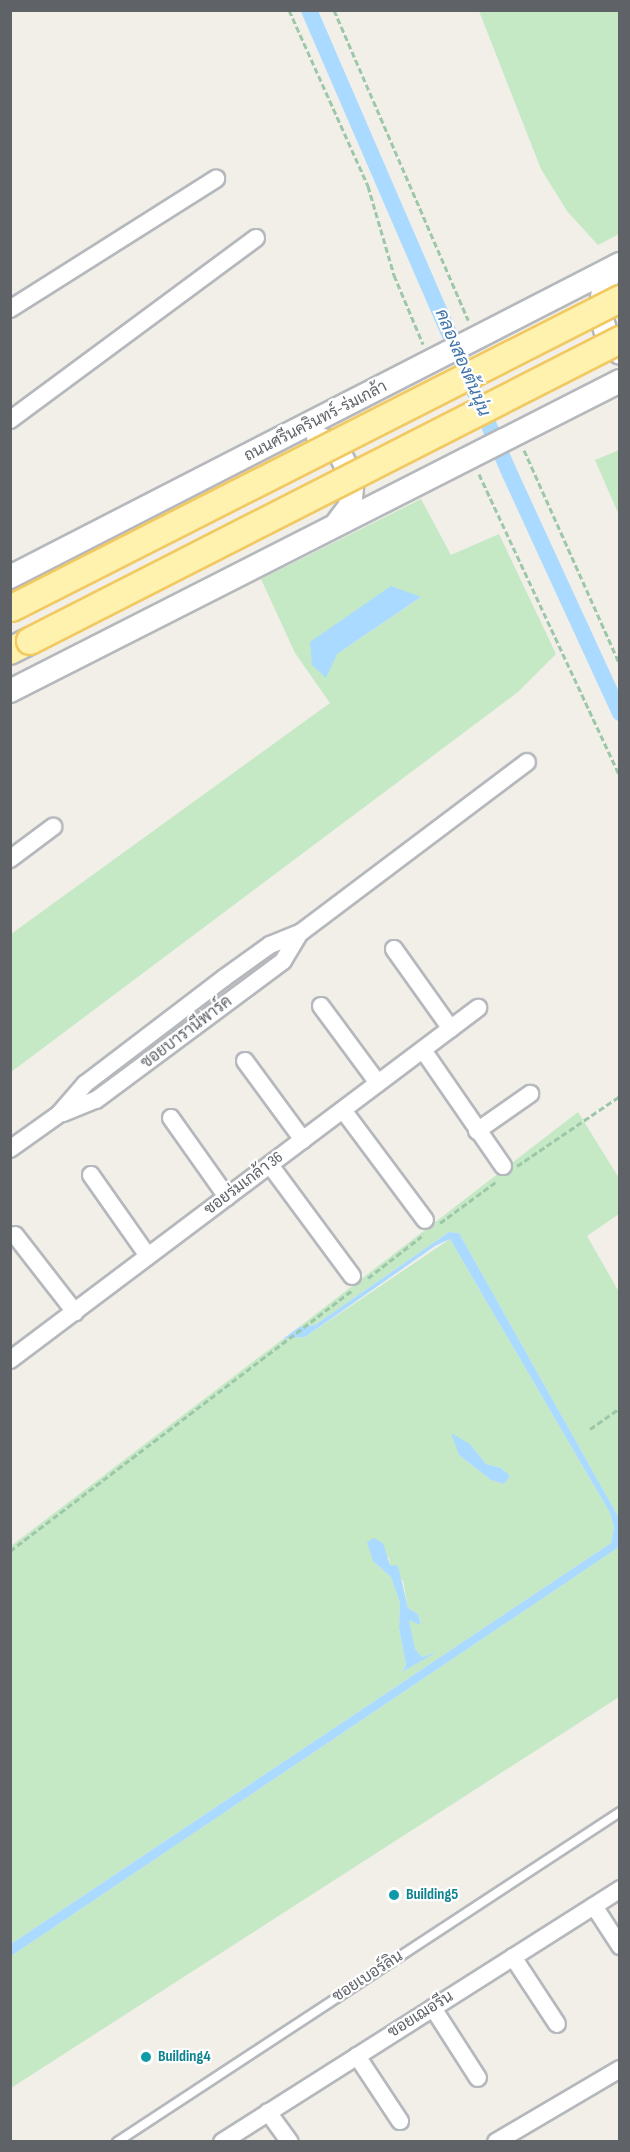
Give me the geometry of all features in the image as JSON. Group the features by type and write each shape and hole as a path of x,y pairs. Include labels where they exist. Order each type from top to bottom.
{"main road":[{"name":"ถนนศรีนครินทร์-ร่มเกล้า","path":"10,578 618,265"},
{"path":"618,265 604,283 600,313 608,339 620,353"},
{"name":"ถนนศรีนครินทร์-ร่มเกล้า","path":"11,608 620,299"},
{"path":"20,646 620,340"},
{"path":"10,691 619,381"},
{"path":"287,437 313,436 329,442 348,466 354,492 350,506 336,524"}],"street":[{"path":"10,309 216,179"},
{"path":"10,420 256,238"},
{"name":"ซอยบารานีพาร์ค","path":"10,1149 58,1114 96,1100 283,961 300,933 527,762"},
{"path":"10,860 53,827"},
{"path":"394,949 451,1029"},
{"path":"321,1006 378,1083"},
{"name":"ซอยร่มเกล้า 36","path":"10,1360 478,1008"},
{"path":"423,1050 506,1171"},
{"path":"245,1061 303,1140"},
{"path":"477,1131 530,1094"},
{"path":"343,1110 427,1228"},
{"path":"171,1118 227,1197"},
{"path":"270,1165 359,1280"},
{"path":"91,1174 148,1256"},
{"path":"15,1235 75,1312"},
{"name":"ซอยเฌอรีน","path":"222,2142 620,1889"},
{"path":"594,1906 620,1946"},
{"path":"513,1957 557,2024"},
{"path":"433,2008 478,2078"},
{"path":"357,2056 399,2121"},
{"path":"496,2142 620,2069"},
{"path":"268,2112 290,2142"}],"lane":[{"name":"ซอยเบอร์ลิน","path":"117,2142 620,1812"}],"path":[{"path":"10,1551 427,1228 506,1171 620,1096"},
{"path":"590,1429 620,1408"}],"green space":[{"path":"479,11 619,11 619,234 598,245 567,211 541,169"},
{"path":"619,450 619,515 595,460"},
{"path":"421,499 451,555 499,534 556,654 518,692 11,1072 11,934 330,703 295,653 261,579","holes":["391,586 420,598 337,654 366,606"]},
{"path":"578,1112 619,1178 619,1214 587,1236 619,1292 619,1518 459,1233 449,1232 315,1325 299,1327"},
{"path":"450,1239 610,1513 614,1528 611,1543 11,1944 11,1546 283,1339 305,1337","holes":["470,1444 486,1464 501,1468 510,1476 504,1484 491,1480 459,1455","389,1557 390,1565 403,1581 408,1608 418,1614 421,1624 408,1619 415,1649 422,1657 434,1653 402,1671 406,1665 399,1628 400,1603 391,1577 373,1561"]},
{"path":"619,1547 619,1697 11,2088 11,1956"}],"water":[{"path":"391,586 421,597 337,654 326,678 312,665 310,642"},
{"path":"449,1232 459,1233 619,1518 619,1547 11,1956 11,1944 611,1543 614,1528 610,1513 450,1239 435,1246 305,1337 283,1339 299,1327 315,1325"},
{"path":"451,1433 470,1444 486,1464 501,1468 510,1476 504,1484 491,1480 459,1455"},
{"path":"374,1538 383,1543 390,1565 398,1566 408,1608 418,1614 421,1625 409,1620 415,1649 422,1657 437,1652 402,1672 406,1665 399,1628 400,1603 391,1577 373,1561 367,1542"}],"waterway":[{"name":"คลองสองต้นนุ่น","path":"309,10 510,474 620,713"}],"place":[{"name":"Building5","path":"394,1895"},
{"name":"Building4","path":"146,2057"}]}
